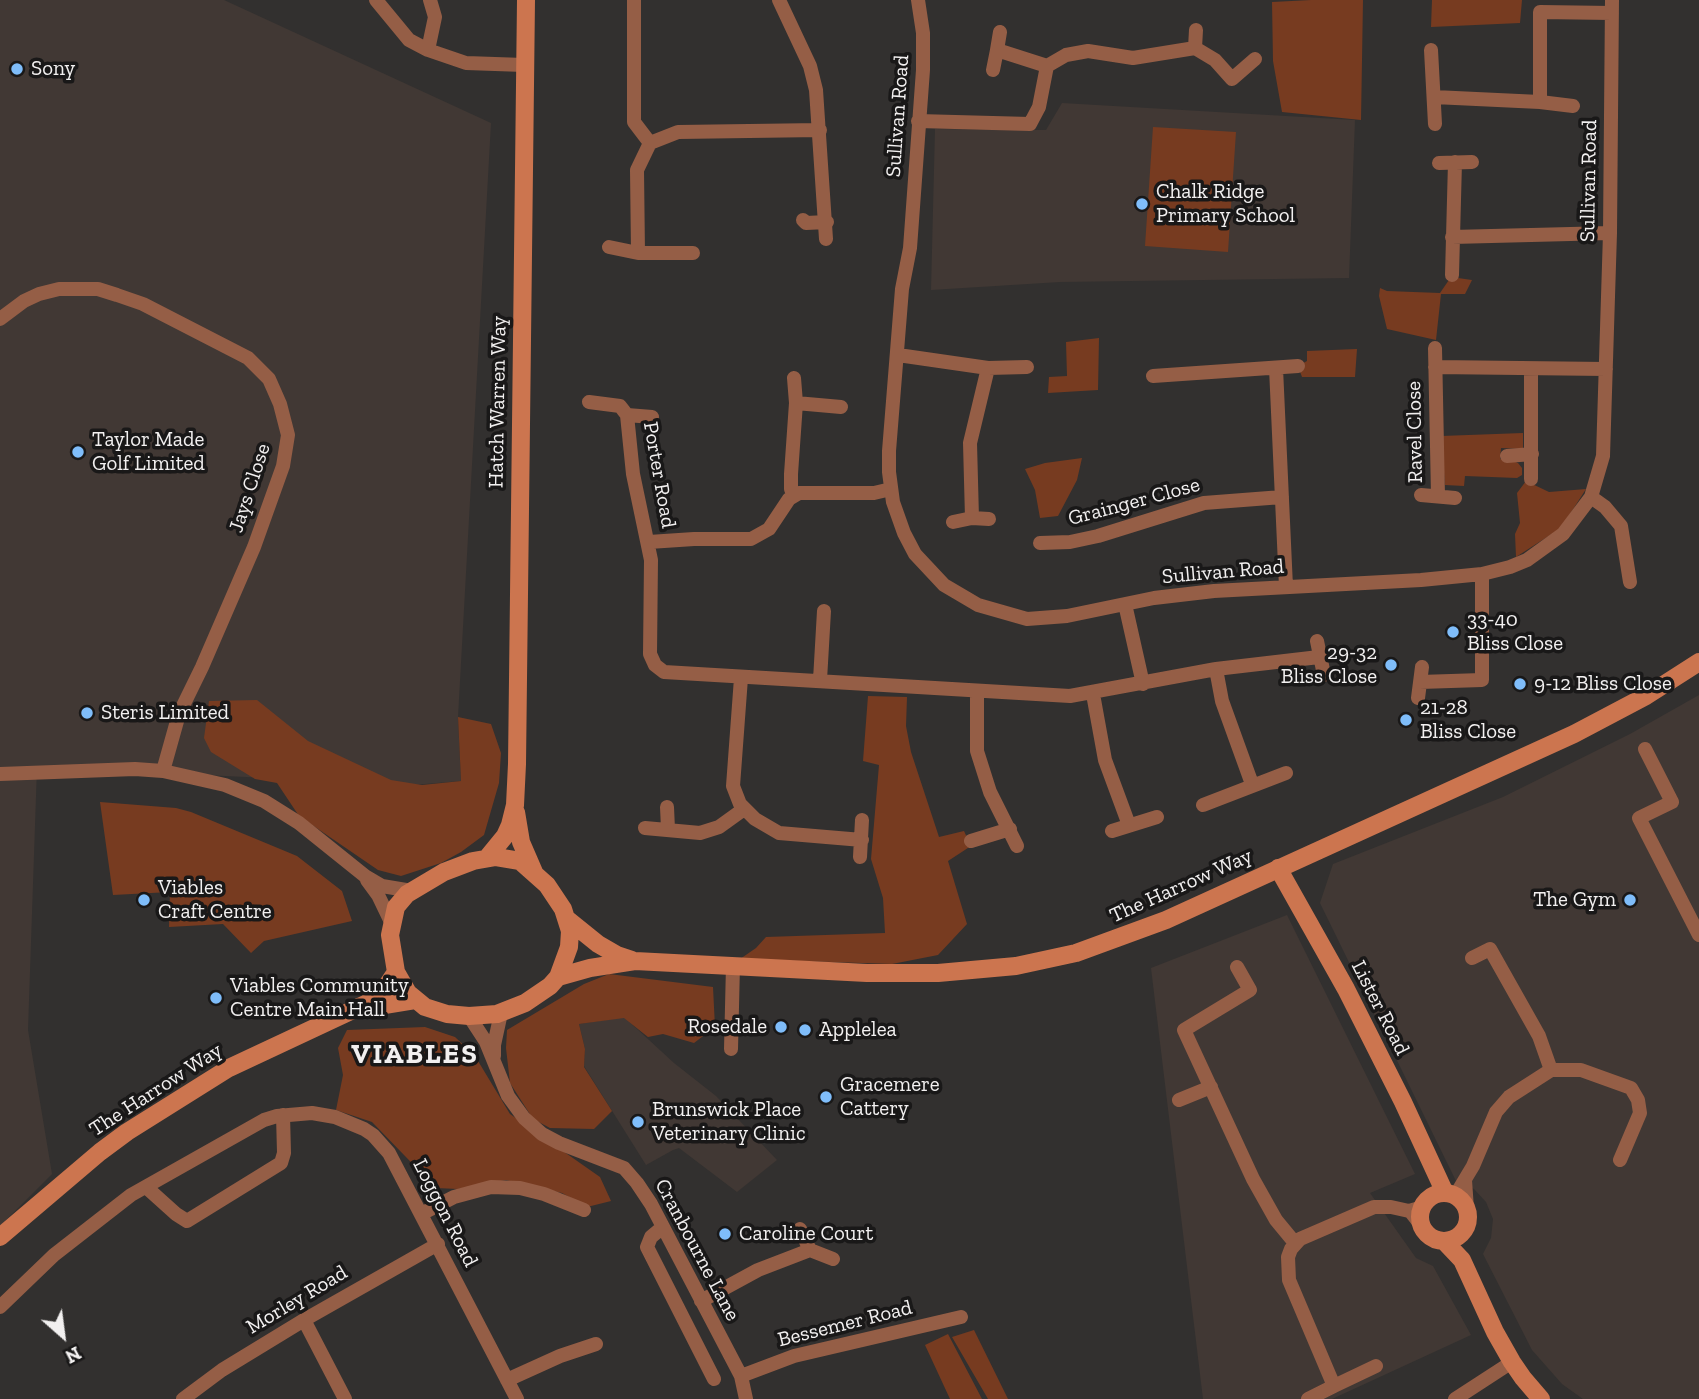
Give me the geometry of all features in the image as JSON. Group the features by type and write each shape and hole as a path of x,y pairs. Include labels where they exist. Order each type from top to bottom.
{"street":[{"path":"376,0 409,40 428,50 466,63 524,65"},
{"path":"428,50 435,17 430,0"},
{"name":"Hatch Warren Way","path":"526,0 520,642 515,805 521,842 535,873"},
{"path":"634,0 634,122 650,143"},
{"path":"779,0 810,66 816,90 827,222 826,239"},
{"name":"Sullivan Road","path":"918,0 923,44 910,248 902,289 889,451 891,489 897,516 920,561 944,585 978,605 1027,619 1066,616 1214,591 1421,580 1482,574 1510,567 1544,550 1563,534 1591,497 1603,456 1610,233 1612,7"},
{"path":"1540,102 1533,13 1612,7"},
{"path":"1195,48 1196,30"},
{"path":"993,70 1000,32"},
{"path":"997,50 1047,66 1066,55 1088,51 1133,58 1195,48 1215,60 1232,79 1255,59"},
{"path":"1430,50 1435,124"},
{"path":"918,121 1030,124 1039,107 1047,66"},
{"path":"1434,97 1573,106"},
{"path":"638,253 637,170 650,143 678,132 820,130"},
{"path":"1452,275 1455,162"},
{"path":"1439,163 1472,162"},
{"path":"803,220 806,223 827,222"},
{"path":"1452,237 1610,233"},
{"path":"609,247 638,253 694,253"},
{"name":"Jays Close","path":"0,319 39,293 59,289 98,289 143,304 248,358 269,379 280,404 288,435 283,466 254,547 179,714 163,771"},
{"name":"Ravel Close","path":"1436,348 1438,496"},
{"path":"898,355 988,368 1027,367"},
{"path":"1152,376 1298,366"},
{"name":"Ravel Close","path":"1435,367 1606,369"},
{"path":"972,518 971,443 988,368"},
{"path":"1276,368 1286,587"},
{"path":"1531,369 1531,479"},
{"path":"794,378 796,403 791,489 794,495 805,492 874,493 891,489"},
{"name":"Porter Road","path":"589,402 620,406 627,415 633,474 649,542 652,610 650,654 655,665 664,672 1070,696 1093,694 1216,669 1319,657"},
{"path":"796,403 841,407"},
{"name":"Porter Road","path":"627,415 652,416"},
{"path":"1507,456 1532,454"},
{"name":"Porter Road","path":"649,542 751,539 769,529 794,495"},
{"name":"Ravel Close","path":"1421,495 1455,498"},
{"name":"Grainger Close","path":"1040,544 1070,542 1098,536 1204,503 1282,497"},
{"path":"1591,497 1605,507 1621,526 1630,582"},
{"path":"953,522 972,518 989,519"},
{"path":"1418,698 1421,674 1482,680 1482,574"},
{"path":"1125,604 1143,684"},
{"path":"820,680 824,611"},
{"path":"1317,641 1324,675"},
{"name":"The Harrow Way","path":"558,977 590,968 635,961 909,974 1016,966 1076,953 1130,935 1574,734 1646,696 1699,662"},
{"path":"1216,669 1222,701 1252,784"},
{"path":"741,677 733,786 744,809 779,834 862,840"},
{"path":"977,691 977,751 990,792 1017,846"},
{"path":"1093,694 1105,760 1129,825"},
{"path":"1645,749 1671,802 1639,818 1699,936"},
{"path":"0,774 116,769 163,771 225,785 264,801 314,833 365,876 382,886 412,891"},
{"path":"1203,805 1286,773"},
{"name":"Hatch Warren Way","path":"487,858 505,835 515,805"},
{"path":"667,807 668,829"},
{"path":"645,828 699,833 719,827 744,809"},
{"path":"1112,831 1157,817"},
{"path":"860,857 862,820"},
{"path":"971,841 1010,829"},
{"path":"365,876 391,922 392,954 396,972 415,1000 440,1012 469,1016 501,1013 537,995 558,977 569,947 567,919 555,896 535,873 520,861 509,858 487,858 450,870 412,891 399,903 391,922"},
{"name":"Lister Road","path":"1278,868 1346,989 1403,1102 1435,1173 1436,1205 1468,1221 1463,1232"},
{"name":"The Harrow Way","path":"567,919 598,944 635,961"},
{"path":"1472,958 1490,949 1539,1036 1551,1070"},
{"path":"731,1049 733,965"},
{"path":"1237,967 1250,990 1184,1030 1252,1180 1276,1220 1295,1243"},
{"name":"The Harrow Way","path":"0,1237 100,1152 163,1109 252,1056 356,1010 382,993 396,972"},
{"name":"The Harrow Way","path":"356,1010 415,1000"},
{"name":"Cranbourne Lane","path":"495,1065 494,1045 501,1013"},
{"name":"Cranbourne Lane","path":"469,1016 486,1042 508,1096 524,1118 542,1134 559,1143 624,1168 644,1192 741,1376 746,1399"},
{"path":"1541,1399 1523,1378 1495,1332 1462,1261 1444,1241 1430,1236 1436,1205 1465,1180 1496,1112 1509,1097 1551,1070 1581,1070 1631,1088 1638,1100 1640,1113 1620,1160"},
{"path":"1180,1100 1211,1087"},
{"name":"Loggon Road","path":"0,1307 54,1255 115,1206 264,1120 283,1115 312,1113 352,1124 373,1135 389,1153 423,1213 517,1399"},
{"path":"146,1187 187,1221 281,1163 284,1153 283,1115"},
{"path":"423,1213 454,1198 491,1187 520,1188 544,1194 584,1210"},
{"path":"1334,1386 1289,1280 1288,1257 1295,1243 1374,1207 1436,1205"},
{"path":"663,1227 651,1237 647,1247 714,1379"},
{"path":"800,1229 810,1250"},
{"path":"1444,1241 1458,1237 1463,1232"},
{"path":"1462,1261 1463,1232"},
{"name":"Morley Road","path":"183,1399 222,1370 304,1320 438,1244"},
{"path":"701,1301 758,1270 810,1250 833,1259"},
{"name":"Bessemer Road","path":"741,1376 794,1356 961,1317"},
{"path":"304,1320 345,1399"},
{"path":"508,1380 560,1356 596,1344"},
{"path":"1455,1399 1513,1362"},
{"path":"1308,1399 1376,1366"}],"shaded area":[{"path":"0,0 224,0 491,123 458,717 461,781 413,785 37,767 28,1030 52,1174 0,1226"},
{"path":"1363,0 1361,120 1282,112 1273,61 1272,2"},
{"path":"1432,0 1522,0 1520,23 1431,27"},
{"name":"Chalk Ridge Primary School","path":"1062,103 1355,120 1349,278 1060,282 931,290 935,129 1046,130"},
{"path":"1153,127 1236,132 1228,252 1145,246"},
{"path":"1451,277 1472,280 1465,294 1441,294 1436,340 1387,329 1379,296 1380,288 1387,291 1440,293"},
{"path":"1099,338 1098,390 1048,393 1049,377 1067,376 1066,342"},
{"path":"1357,349 1355,377 1302,377 1298,366 1307,361 1307,351"},
{"path":"1523,433 1523,449 1501,448 1500,459 1518,463 1522,468 1522,475 1517,478 1465,476 1464,486 1445,485 1441,436"},
{"path":"1082,458 1077,480 1058,516 1040,518 1035,490 1025,469 1045,463"},
{"path":"1526,481 1549,492 1586,489 1561,528 1516,557 1515,534 1520,523 1517,493"},
{"path":"1699,695 1699,1399 1583,1399 1562,1384 1532,1350 1483,1254 1491,1238 1493,1219 1486,1202 1474,1189 1456,1181 1320,903 1333,864 1503,797 1630,734"},
{"path":"868,696 907,697 906,726 911,752 939,837 964,831 971,846 948,861 967,924 938,955 892,964 740,959 766,937 885,933 883,898 871,859 879,765 863,761"},
{"path":"257,700 308,741 391,780 422,785 461,781 458,717 491,724 501,753 499,783 484,835 441,863 401,876 378,870 299,816 277,783 255,779 211,752 204,738 209,701"},
{"path":"100,802 176,808 191,812 297,856 342,891 352,921 264,941 251,953 223,924 169,927 170,892 113,895"},
{"path":"1287,915 1415,1174 1370,1193 1416,1258 1433,1266 1471,1335 1332,1399 1203,1399 1151,968"},
{"path":"609,974 713,987 715,1027 694,1043 663,1034 648,1037 624,1018 579,1024 585,1049 584,1067 612,1111 594,1129 550,1128 533,1119 510,1083 507,1030 584,984"},
{"path":"624,1017 674,1063 716,1096 777,1160 737,1192 679,1148 646,1165 584,1066 585,1049 579,1024"},
{"path":"425,1027 455,1037 475,1056 510,1114 600,1177 611,1201 587,1207 562,1193 506,1180 458,1189 436,1188 372,1122 336,1110 343,1075 338,1048 347,1030"},
{"path":"974,1330 1008,1399 988,1399 952,1337"},
{"path":"948,1334 982,1399 950,1399 925,1345"}],"place":[{"name":"Sony","path":"17,69"},
{"name":"Chalk Ridge Primary School","path":"1142,204"},
{"name":"Taylor Made Golf Limited","path":"78,452"},
{"name":"33-40 Bliss Close","path":"1453,632"},
{"name":"29-32 Bliss Close","path":"1391,665"},
{"name":"9-12 Bliss Close","path":"1520,684"},
{"name":"Steris Limited","path":"87,713"},
{"name":"21-28 Bliss Close","path":"1406,720"},
{"name":"Viables Craft Centre","path":"144,900"},
{"name":"The Gym","path":"1630,900"},
{"name":"Viables Community Centre Main Hall","path":"216,998"},
{"name":"Rosedale","path":"781,1027"},
{"name":"Applelea","path":"805,1030"},
{"name":"Gracemere Cattery","path":"826,1097"},
{"name":"Brunswick Place Veterinary Clinic","path":"638,1122"},
{"name":"Caroline Court","path":"725,1234"}],"district":[{"name":"VIABLES","path":"415,1055"}]}
